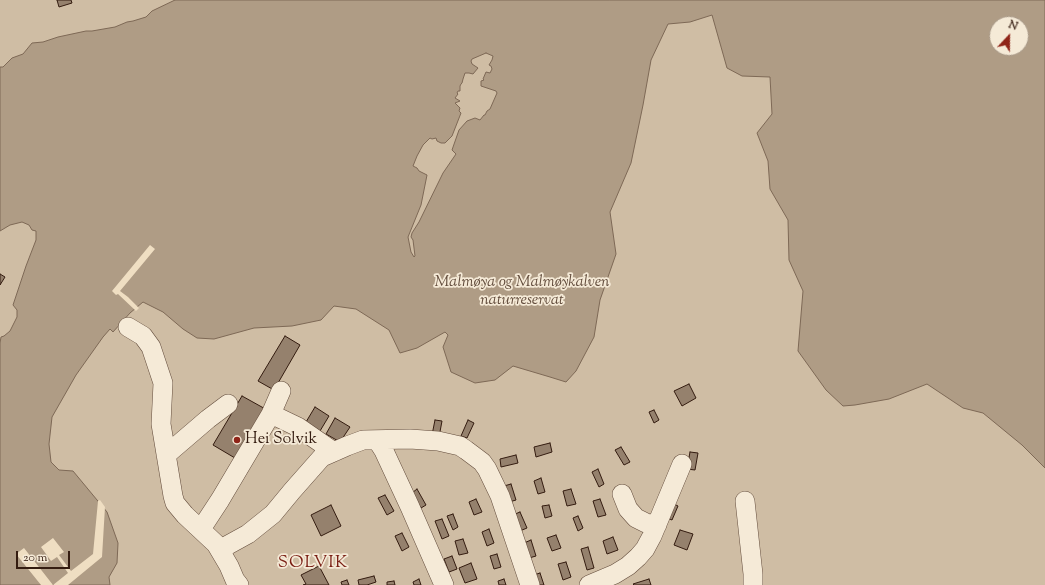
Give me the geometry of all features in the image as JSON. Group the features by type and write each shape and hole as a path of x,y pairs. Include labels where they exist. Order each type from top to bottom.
{"lane":[{"path":"128,327 143,336 151,347 164,383 161,424 175,503 185,515 216,544 239,585"},
{"path":"201,529 271,414 281,391"},
{"path":"166,455 228,404"},
{"path":"271,414 298,427 334,452"},
{"path":"220,551 248,534 273,514 322,457 364,440 410,439 438,442 456,445 466,450 482,462 492,476 530,585"},
{"path":"377,440 384,451 444,585"},
{"path":"394,473 400,440"},
{"path":"589,585 615,574 628,566 645,549 657,525 682,464"},
{"path":"622,494 628,509 636,518 646,523 657,525"},
{"path":"745,501 753,585"}],"green space":[{"name":"Malmøya og Malmøykalven naturreservat","path":"0,0 838,0 1045,296 1045,585 0,585"}],"shaded area":[{"path":"175,0 1045,0 1045,468 1022,445 983,413 963,408 927,384 889,399 843,406 826,390 798,351 803,291 789,260 788,220 770,189 768,161 757,133 772,114 770,77 742,76 727,68 712,15 690,22 668,24 651,60 631,163 610,212 616,254 600,300 594,337 576,371 566,382 513,366 495,380 475,383 451,372 443,347 448,335 445,332 417,348 400,353 389,330 356,309 334,306 321,320 292,326 254,328 214,339 197,338 183,329 163,312 143,302 130,313 113,332 110,329 103,337 76,375 52,417 49,444 51,462 59,470 73,471 107,512 118,543 117,563 109,577 110,585 0,585 0,343 1,337 10,331 17,317 17,310 13,305 36,240 36,231 32,230 29,225 22,222 10,225 0,231 0,67 3,67 12,58 23,54 32,43 43,42 86,31 115,27 146,17 152,11","holes":["486,53 493,56 489,65 492,69 490,73 486,72 483,79 484,80 481,81 481,86 496,91 497,93 490,109 480,120 475,118 467,121 459,130 452,150 456,154 443,173 412,233 411,237 413,240 414,257 411,252 408,237 421,205 427,175 413,166 423,145 430,138 436,138 437,141 445,143 452,136 461,113 459,111 460,108 455,103 460,101 455,98 458,91 460,91 460,86 465,73 473,74 478,68 472,64 472,59"]}],"pier":[{"path":"150,245 155,249 120,291 139,308 136,311 118,294 116,295 112,291"},
{"path":"100,500 105,507 102,557 68,585 53,585 68,573 57,557 51,561 41,547 53,538 64,552 59,555 71,571 93,554 98,501"},
{"path":"24,548 53,585 41,585 16,554"}],"building":[{"path":"57,0 71,0 72,3 59,7"},
{"path":"0,274 5,277 0,285"},
{"path":"285,336 300,345 274,390 258,381"},
{"path":"689,384 696,398 682,406 674,391"},
{"path":"242,396 269,411 240,461 213,445"},
{"path":"315,407 329,416 320,431 306,422"},
{"path":"654,410 659,420 654,423 649,412"},
{"path":"335,418 350,427 340,442 326,434"},
{"path":"435,420 442,421 439,437 432,435"},
{"path":"468,420 474,423 467,438 461,436"},
{"path":"550,443 552,452 536,457 534,447"},
{"path":"621,447 630,462 624,465 615,450"},
{"path":"690,452 698,453 695,470 687,469"},
{"path":"516,455 518,463 501,467 500,459"},
{"path":"598,469 604,484 599,487 592,472"},
{"path":"541,478 545,492 538,494 534,481"},
{"path":"511,484 516,500 509,502 504,486"},
{"path":"417,489 426,505 421,508 412,493"},
{"path":"571,489 576,504 567,506 563,491"},
{"path":"385,495 394,511 387,515 378,498"},
{"path":"476,499 482,512 474,515 469,502"},
{"path":"600,499 606,515 598,517 593,501"},
{"path":"672,503 678,506 672,520 665,517"},
{"path":"331,505 341,526 321,536 311,515"},
{"path":"549,505 552,516 545,518 542,506"},
{"path":"520,512 527,528 515,533 508,517"},
{"path":"453,514 458,527 453,530 447,516"},
{"path":"578,516 583,528 578,531 573,518"},
{"path":"442,519 449,536 442,539 435,521"},
{"path":"489,529 494,543 487,546 482,532"},
{"path":"680,530 693,534 687,550 674,545"},
{"path":"402,533 409,547 402,551 395,536"},
{"path":"556,535 561,548 552,551 547,538"},
{"path":"613,537 618,550 607,554 603,541"},
{"path":"463,539 468,553 459,555 455,541"},
{"path":"531,540 536,556 529,558 524,543"},
{"path":"588,547 594,568 587,570 581,549"},
{"path":"497,554 501,567 494,569 490,556"},
{"path":"452,556 457,569 449,572 444,559"},
{"path":"566,562 571,577 563,580 558,564"},
{"path":"471,563 477,579 465,583 459,568"},
{"path":"319,566 329,585 303,585 306,584 301,575"},
{"path":"540,573 544,585 537,585 534,575"},
{"path":"374,576 376,582 367,585 359,585 358,580"},
{"path":"419,579 421,585 414,585 413,582"},
{"path":"504,579 506,585 499,585 498,581"},
{"path":"649,579 651,585 633,584"},
{"path":"347,580 349,585 342,585 341,582"},
{"path":"394,581 395,585 387,585 387,582"}],"place":[{"name":"Hei Solvik","path":"237,440"}],"district":[{"name":"SOLVIK","path":"313,564"}]}
